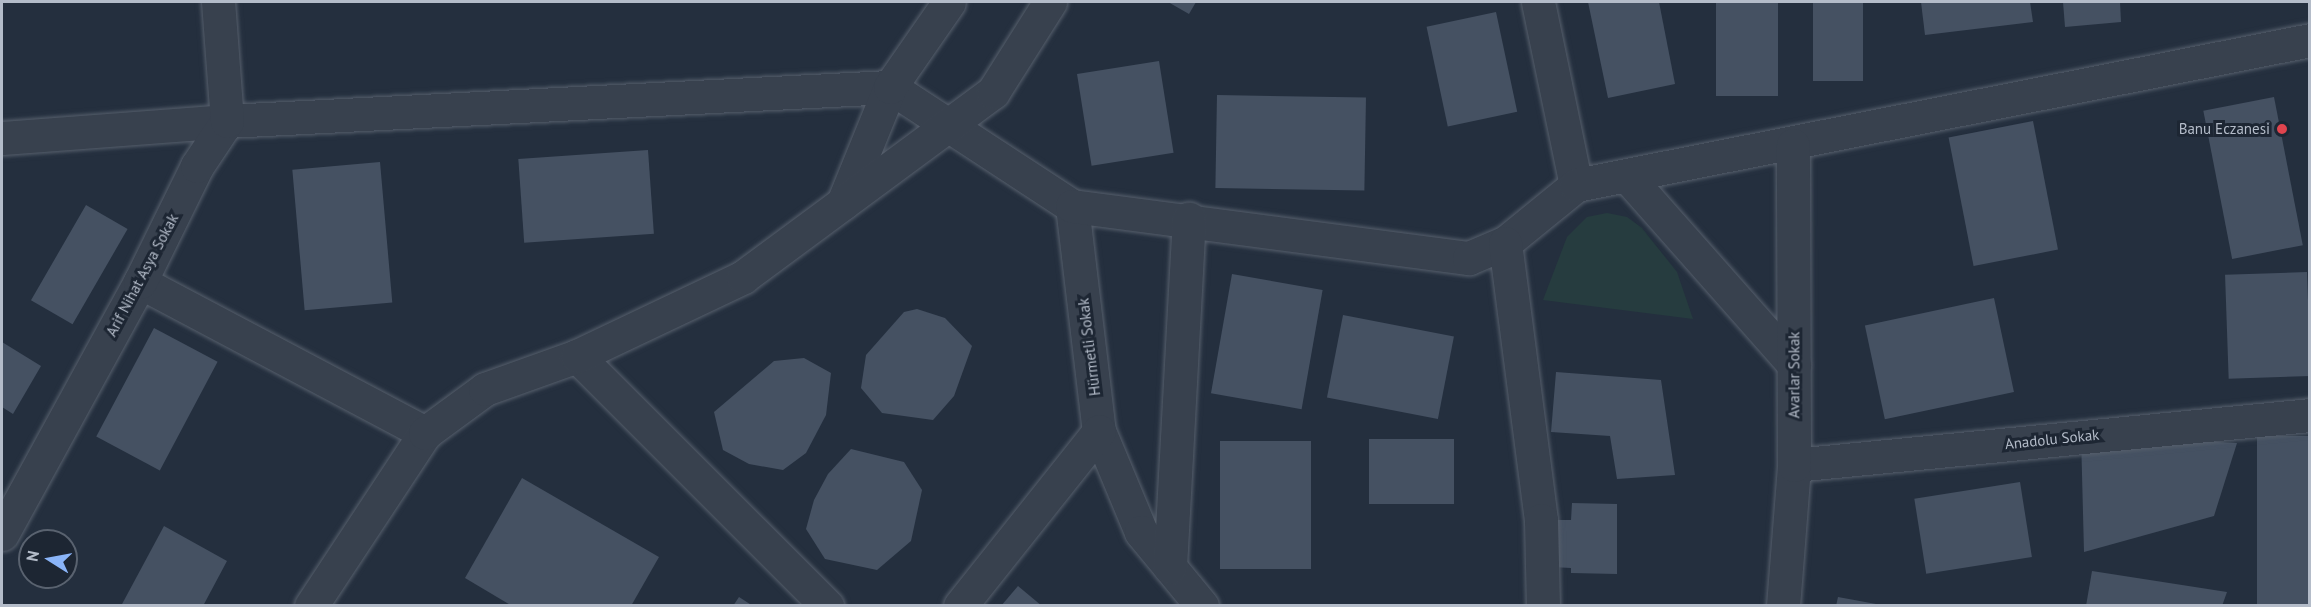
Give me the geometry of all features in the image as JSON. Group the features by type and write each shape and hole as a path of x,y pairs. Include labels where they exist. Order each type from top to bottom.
{"street":[{"path":"218,2 227,121"},
{"path":"843,203 890,87 949,2"},
{"path":"311,606 425,433 485,389 577,356 743,278 993,92 1050,2"},
{"path":"1538,2 1576,185"},
{"path":"2,138 227,121 890,87 1072,206 1189,219 1469,258 1505,243 1576,185 1792,145 2310,40"},
{"name":"Arif Nihat Asya Sokak","path":"2,534 140,282 197,166 227,121"},
{"name":"Avarlar Sokak","path":"1783,606 1794,465 1792,145"},
{"path":"1627,176 1794,365"},
{"name":"Hürmetli Sokak","path":"1072,206 1099,432 1141,532 1202,606"},
{"path":"1170,567 1189,219"},
{"path":"1505,243 1541,520 1543,606"},
{"path":"140,282 425,433"},
{"path":"577,356 827,606"},
{"name":"Anadolu Sokak","path":"1794,465 2310,415"},
{"path":"960,606 1099,432"}],"green space":[{"path":"1607,213 1627,217 1642,228 1677,272 1693,319 1543,300 1567,237 1587,217"}],"building":[{"path":"1168,2 1196,2 1189,14"},
{"path":"1588,2 1659,2 1675,84 1608,98"},
{"path":"1716,2 1778,2 1778,96 1716,96"},
{"path":"1813,2 1863,2 1863,81 1813,81"},
{"path":"1921,2 2030,2 2033,22 1925,35"},
{"path":"2063,2 2120,2 2121,22 2065,27"},
{"path":"1496,12 1517,112 1448,127 1427,27"},
{"path":"1159,61 1174,153 1092,166 1077,74"},
{"path":"1217,95 1366,98 1364,191 1215,188"},
{"path":"2274,97 2303,245 2232,259 2203,111"},
{"path":"2033,121 2058,250 1974,266 1949,137"},
{"path":"648,150 654,234 524,243 518,159"},
{"path":"380,162 392,302 305,310 292,170"},
{"path":"86,205 128,229 73,324 31,300"},
{"path":"2307,272 2310,376 2229,379 2225,275"},
{"path":"1232,274 1323,290 1302,409 1211,393"},
{"path":"1994,298 2014,392 1885,419 1865,325"},
{"path":"917,309 945,318 972,346 954,396 933,420 882,413 861,388 866,355 904,312"},
{"path":"1343,315 1454,337 1438,419 1327,397"},
{"path":"154,328 218,362 160,470 96,437"},
{"path":"2,342 41,366 13,414 2,407"},
{"path":"804,358 831,373 826,415 806,453 783,470 749,464 723,450 714,412 774,361"},
{"path":"1556,372 1661,380 1675,475 1617,479 1610,436 1551,432"},
{"path":"2081,435 2237,443 2214,516 2084,552"},
{"path":"2257,436 2310,436 2310,606 2257,606"},
{"path":"1369,439 1454,439 1454,504 1369,504"},
{"path":"1220,441 1311,441 1311,569 1220,569"},
{"path":"851,449 904,462 922,490 911,541 877,570 825,559 806,529 814,500 828,474"},
{"path":"522,478 659,557 631,606 512,606 465,578"},
{"path":"2020,482 2032,557 1926,574 1914,499"},
{"path":"1572,503 1617,504 1617,574 1571,573 1571,568 1552,567 1553,520 1571,520"},
{"path":"164,526 227,561 203,606 121,606"},
{"path":"2092,571 2227,592 2222,606 2086,606"},
{"path":"1018,586 1042,606 1001,606"},
{"path":"739,597 753,606 733,606"},
{"path":"1838,597 1876,604 1875,606 1836,606"}],"place":[{"name":"Banu Eczanesi","path":"2282,129"}]}
